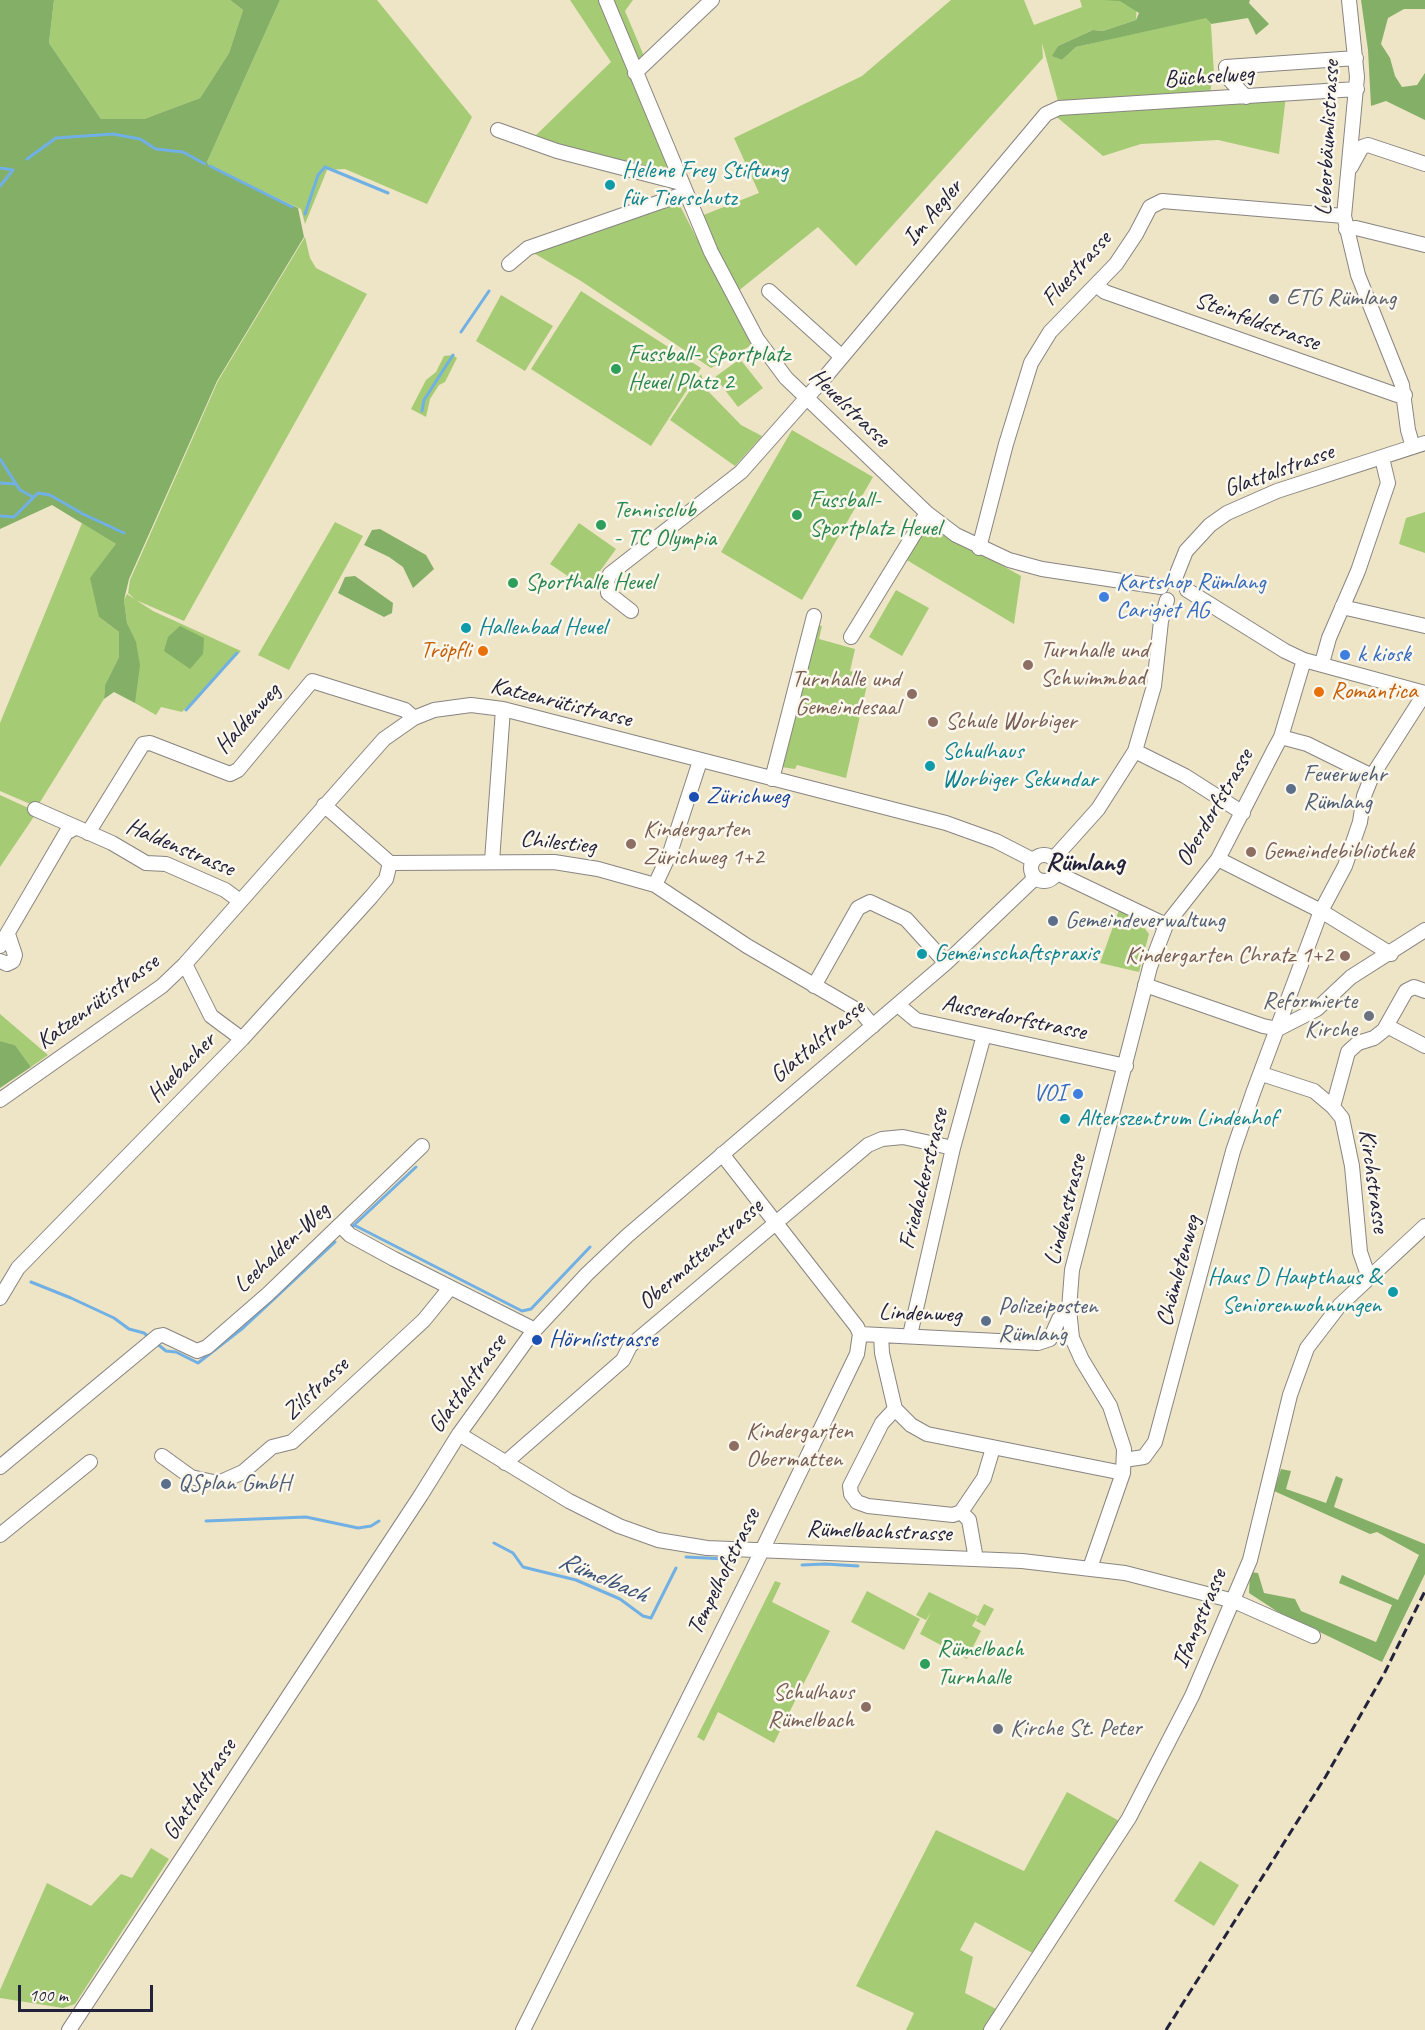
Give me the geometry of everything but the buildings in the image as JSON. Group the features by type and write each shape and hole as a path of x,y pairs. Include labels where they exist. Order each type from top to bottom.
{"street":[{"name":"Heuelstrasse","path":"606,0 711,252 757,339 786,378 927,513 956,535 979,548 1009,560 1042,569 1164,593"},
{"path":"635,73 712,0"},
{"name":"Leberbäumlistrasse","path":"1349,0 1357,89 1345,223 1358,275 1386,340 1405,395 1408,429 1419,445"},
{"path":"1246,96 1228,78 1226,67 1356,58"},
{"name":"Büchselweg","path":"1065,108 1357,89"},
{"name":"Im Aegler","path":"631,611 608,593 607,581 610,574 741,472 842,357 1042,118 1052,111 1065,108"},
{"path":"498,130 557,151 683,188"},
{"path":"1349,172 1362,147 1368,145 1425,164"},
{"path":"509,264 516,255 528,248 683,188"},
{"name":"Fluestrasse","path":"979,548 1006,444 1031,363 1050,332 1128,248 1150,207 1155,203 1162,201 1345,223 1356,228 1425,245"},
{"name":"Steinfeldstrasse","path":"1096,285 1105,292 1397,395 1405,395"},
{"path":"769,291 842,357"},
{"name":"Glattalstrasse","path":"1176,576 1186,551 1210,525 1227,513 1277,491 1419,445"},
{"path":"1322,663 1329,638 1358,571 1388,483 1383,458"},
{"path":"850,637 927,513"},
{"path":"1054,858 1098,809 1135,751 1155,686 1166,579 1176,576 1185,582 1187,590 1304,660 1322,663 1425,693 1372,776 1364,796 1360,822 1345,866 1322,911 1262,1074"},
{"path":"1164,593 1180,600 1187,590"},
{"path":"1342,607 1425,626"},
{"path":"772,779 814,616"},
{"name":"Oberdorfstrasse","path":"1166,925 1218,859 1243,813 1281,737 1304,660"},
{"name":"Haldenweg","path":"82,830 142,744 150,743 230,774 238,770 312,681 405,710 414,718"},
{"name":"Katzenrütistrasse","path":"0,1100 137,1006 185,964 384,739 414,718 434,710 461,706 503,709 946,823 996,841 1033,860"},
{"path":"492,861 503,709"},
{"path":"1281,737 1307,744 1372,776"},
{"path":"1135,751 1185,776 1243,813"},
{"path":"655,885 670,853 700,761"},
{"path":"324,805 390,863"},
{"name":"Haldenstrasse","path":"35,808 146,863 166,864 225,890 240,901"},
{"path":"0,961 2,964 7,964 13,961 15,955 4,940 66,833 82,830"},
{"path":"1054,858 1046,854 1033,860 1031,871 1035,878 1047,881 1057,873"},
{"path":"1054,858 1057,873"},
{"path":"1218,859 1322,911 1391,954"},
{"name":"Chilestieg","path":"390,863 492,861 570,863 655,885 747,946 862,1013 873,1026"},
{"name":"Huebacher","path":"0,1298 18,1268 242,1039 381,885 390,863"},
{"path":"1057,873 1155,917 1166,925"},
{"name":"Glattalstrasse","path":"69,2030 421,1496 459,1434 494,1383 535,1330 595,1266 946,963 1035,878"},
{"path":"814,986 858,908 870,902 906,919 946,963"},
{"name":"Lindenstrasse","path":"1123,1467 1116,1420 1072,1338 1068,1309 1072,1270 1126,1066 1145,984 1166,925"},
{"path":"1145,984 1263,1026 1278,1029 1317,1008 1351,978 1425,930"},
{"path":"185,964 211,1016 242,1039"},
{"path":"1333,1107 1348,1052 1358,1042 1374,1038 1387,1026 1406,991 1414,987 1425,991"},
{"name":"Ausserdorfstrasse","path":"898,1005 916,1020 1126,1066"},
{"path":"1387,1026 1425,1046"},
{"name":"Friedackerstrasse","path":"910,1335 953,1148 984,1035"},
{"name":"Kirchstrasse","path":"1262,1074 1314,1091 1333,1107 1342,1119 1352,1166 1360,1252 1369,1278"},
{"name":"Chämletenweg","path":"1123,1467 1144,1457 1155,1442 1233,1151 1262,1074"},
{"name":"Obermattenstrasse","path":"505,1463 623,1360 630,1346 776,1220 868,1145 882,1139 903,1137 953,1148"},
{"name":"Leehalden-Weg","path":"0,1467 157,1336 197,1351 207,1347 422,1146"},
{"path":"722,1154 776,1220 860,1334"},
{"path":"340,1225 350,1235 535,1330"},
{"name":"Ifangstrasse","path":"992,2030 1130,1818 1179,1725 1250,1560 1290,1395 1307,1348 1330,1316 1425,1226"},
{"name":"Zilstrasse","path":"162,1456 191,1477 213,1482 223,1481 243,1472 272,1447 292,1442 424,1320 450,1288"},
{"name":"Lindenweg","path":"860,1334 1044,1342 1054,1334 1059,1319 1068,1309"},
{"name":"Tempelhofstrasse","path":"523,2030 762,1550 857,1353 860,1334"},
{"path":"881,1335 882,1353 895,1409 911,1425 927,1434 993,1448 1123,1467 1090,1568"},
{"path":"895,1409 882,1423 850,1486 851,1494 857,1502 868,1506 953,1515 961,1512 984,1478 993,1448"},
{"name":"Rümelbachstrasse","path":"459,1434 569,1501 619,1526 658,1540 707,1548 976,1559 1125,1573 1234,1601 1313,1636"},
{"path":"0,1535 90,1462"},
{"path":"961,1512 969,1520 976,1559"}],"green space":[{"path":"0,0 54,0 49,43 101,119 144,119 200,98 229,53 243,10 230,0 280,0 207,162 210,167 298,208 304,237 217,381 129,579 124,600 127,623 136,642 140,665 135,703 114,692 104,699 105,685 119,657 119,632 99,617 90,578 116,544 52,505 0,529"},
{"path":"54,0 230,0 243,10 229,53 200,98 144,119 101,119 49,43"},
{"path":"280,0 377,0 472,117 427,204 345,169 327,170 305,224 301,209 210,167 207,162"},
{"path":"570,0 601,0 672,176 532,139 611,62"},
{"path":"609,0 633,0 625,11 644,56 638,69"},
{"path":"951,0 1024,0 1034,25 1082,7 1080,0 1137,0 1136,20 1103,31 1093,30 1058,46 1053,56 1062,60 1076,47 1206,17 1211,25 1214,74 1208,101 1286,96 1279,154 1218,140 1141,144 1103,156 1052,113 1059,105 1042,43 1043,58 856,266 818,227 737,292 701,216 759,193 734,138 862,76"},
{"path":"1102,0 1250,0 1249,3 1269,24 1256,35 1248,18 1211,24 1206,18 1076,47 1062,60 1052,56 1058,46 1093,30 1103,31 1136,20 1139,13 1120,1"},
{"path":"1361,0 1425,0 1425,9 1404,9 1388,18 1381,44 1390,58 1395,76 1402,87 1417,85 1425,73 1425,120 1386,101 1371,106 1368,50"},
{"path":"677,200 752,345 711,368 581,281 532,252"},
{"path":"305,237 310,258 316,268 367,294 184,621 136,600 128,593 130,580 218,381"},
{"name":"Fussball- Sportplatz Heuel Platz 2","path":"581,291 701,368 651,446 531,369"},
{"path":"501,295 553,326 525,371 476,341"},
{"path":"453,355 457,358 445,382 439,385 430,399 426,417 411,409 426,380 436,372 444,356"},
{"path":"740,359 763,388 738,407 715,377"},
{"path":"701,374 706,389 741,425 762,436 735,466 670,420"},
{"name":"Fussball- Sportplatz Heuel","path":"792,430 873,477 802,600 721,552"},
{"path":"1425,512 1425,553 1399,544 1406,518"},
{"path":"335,522 363,536 289,670 258,655"},
{"path":"82,523 116,544 99,617 119,632 119,657 105,685 104,699 37,807 0,791 0,723"},
{"path":"579,523 616,549 587,589 550,564"},
{"path":"932,526 1021,576 1014,624 905,559 927,527"},
{"path":"380,529 426,555 434,569 413,588 403,567 389,557 364,545 372,530"},
{"path":"355,576 393,603 392,613 384,617 338,593 345,577"},
{"path":"896,590 929,608 902,656 869,637"},
{"path":"127,594 153,611 241,651 182,712 161,707 156,715 135,703 135,642 127,623 124,600"},
{"path":"817,625 822,626 819,639 855,649 850,671 869,676 846,778 797,765 795,769 781,767"},
{"path":"180,626 204,638 203,654 190,669 164,651 168,637"},
{"path":"0,795 37,812 0,867"},
{"path":"1119,910 1142,925 1149,934 1139,972 1100,963"},
{"path":"0,1014 48,1055 31,1067 15,1045 0,1041"},
{"path":"0,1041 15,1045 31,1067 0,1088"},
{"path":"1281,1469 1291,1471 1286,1489 1326,1503 1336,1476 1343,1479 1334,1507 1425,1544 1425,1574 1382,1662 1278,1612 1249,1593 1250,1572 1258,1573 1264,1593 1295,1599 1301,1611 1376,1642 1392,1605 1339,1583 1342,1575 1398,1600 1419,1555 1377,1532 1370,1534 1274,1491"},
{"path":"775,1581 781,1583 772,1602 830,1631 774,1743 718,1712 704,1741 697,1737"},
{"path":"867,1591 920,1619 904,1650 851,1622"},
{"path":"929,1592 978,1616 972,1626 981,1631 967,1659 920,1634 931,1612 926,1620 916,1615"},
{"path":"984,1604 994,1609 985,1626 976,1621"},
{"path":"1067,1792 1121,1822 1038,1956 975,1922 960,1950 973,1957 965,1993 1002,2012 991,2030 906,2030 914,2013 856,1986 936,1830 1024,1871"},
{"path":"151,1848 169,1859 75,2004 63,2008 0,1998 0,1990 47,1883 91,1906 121,1874 132,1878"},
{"path":"1200,1861 1239,1885 1214,1926 1174,1901"}],"waterway":[{"path":"27,159 56,138 113,134 140,139 156,149 183,152 205,164"},
{"path":"210,166 292,207"},
{"path":"305,214 318,175 325,167 388,193"},
{"path":"0,168 13,170"},
{"path":"0,186 13,170"},
{"path":"461,332 489,291"},
{"path":"422,411 424,400 453,355"},
{"path":"0,459 20,490 33,497"},
{"path":"0,483 16,484"},
{"path":"0,516 14,517 38,493 50,495 83,514 124,533"},
{"path":"186,710 237,653"},
{"path":"354,1225 416,1167"},
{"path":"351,1227 354,1225 522,1311 531,1309 590,1247"},
{"path":"155,1342 166,1351 176,1352 198,1363 243,1328 335,1242"},
{"path":"31,1282 114,1318 129,1329 144,1333 150,1338"},
{"name":"Rümelbach","path":"206,1521 306,1517 358,1528 371,1526 379,1521"},
{"name":"Rümelbach","path":"494,1543 513,1553 523,1567 576,1580 620,1599 643,1616 651,1618 676,1568"},
{"name":"Rümelbach","path":"686,1557 726,1559"},
{"name":"Rümelbach","path":"802,1565 858,1566"}],"railway":[{"path":"1166,2030 1326,1776 1385,1672 1425,1591"}],"place":[{"name":"Helene Frey Stiftung für Tierschutz","path":"610,185"},
{"name":"ETG Rümlang","path":"1274,299"},
{"name":"Fussball- Sportplatz Heuel Platz 2","path":"616,369"},
{"name":"Fussball- Sportplatz Heuel","path":"797,515"},
{"name":"Tennisclub - TC Olympia","path":"601,525"},
{"name":"Sporthalle Heuel","path":"513,583"},
{"name":"Kartshop Rümlang Carigiet AG","path":"1104,597"},
{"name":"Hallenbad Heuel","path":"466,628"},
{"name":"Tröpfli","path":"483,651"},
{"name":"k kiosk","path":"1345,655"},
{"name":"Turnhalle und Schwimmbad","path":"1028,665"},
{"name":"Romantica","path":"1319,692"},
{"name":"Turnhalle und Gemeindesaal","path":"912,694"},
{"name":"Schule Worbiger","path":"933,722"},
{"name":"Schulhaus Worbiger Sekundar","path":"930,766"},
{"name":"Feuerwehr Rümlang","path":"1291,789"},
{"name":"Zürichweg","path":"694,797"},
{"name":"Kindergarten Zürichweg 1+2","path":"631,844"},
{"name":"Gemeindebibliothek","path":"1251,852"},
{"name":"Gemeindeverwaltung","path":"1053,921"},
{"name":"Gemeinschaftspraxis","path":"922,954"},
{"name":"Kindergarten Chratz 1+2","path":"1345,956"},
{"name":"Reformierte Kirche","path":"1369,1016"},
{"name":"VOI","path":"1078,1094"},
{"name":"Alterszentrum Lindenhof","path":"1065,1119"},
{"name":"Haus D Haupthaus & Seniorenwohnungen","path":"1393,1292"},
{"name":"Polizeiposten Rümlang","path":"986,1321"},
{"name":"Hörnlistrasse","path":"537,1340"},
{"name":"Kindergarten Obermatten","path":"734,1446"},
{"name":"QSplan GmbH","path":"166,1484"},
{"name":"Rümelbach Turnhalle","path":"925,1664"},
{"name":"Schulhaus Rümelbach","path":"866,1707"},
{"name":"Kirche St. Peter","path":"998,1729"}],"district":[{"name":"Rümlang","path":"1085,863"}]}
